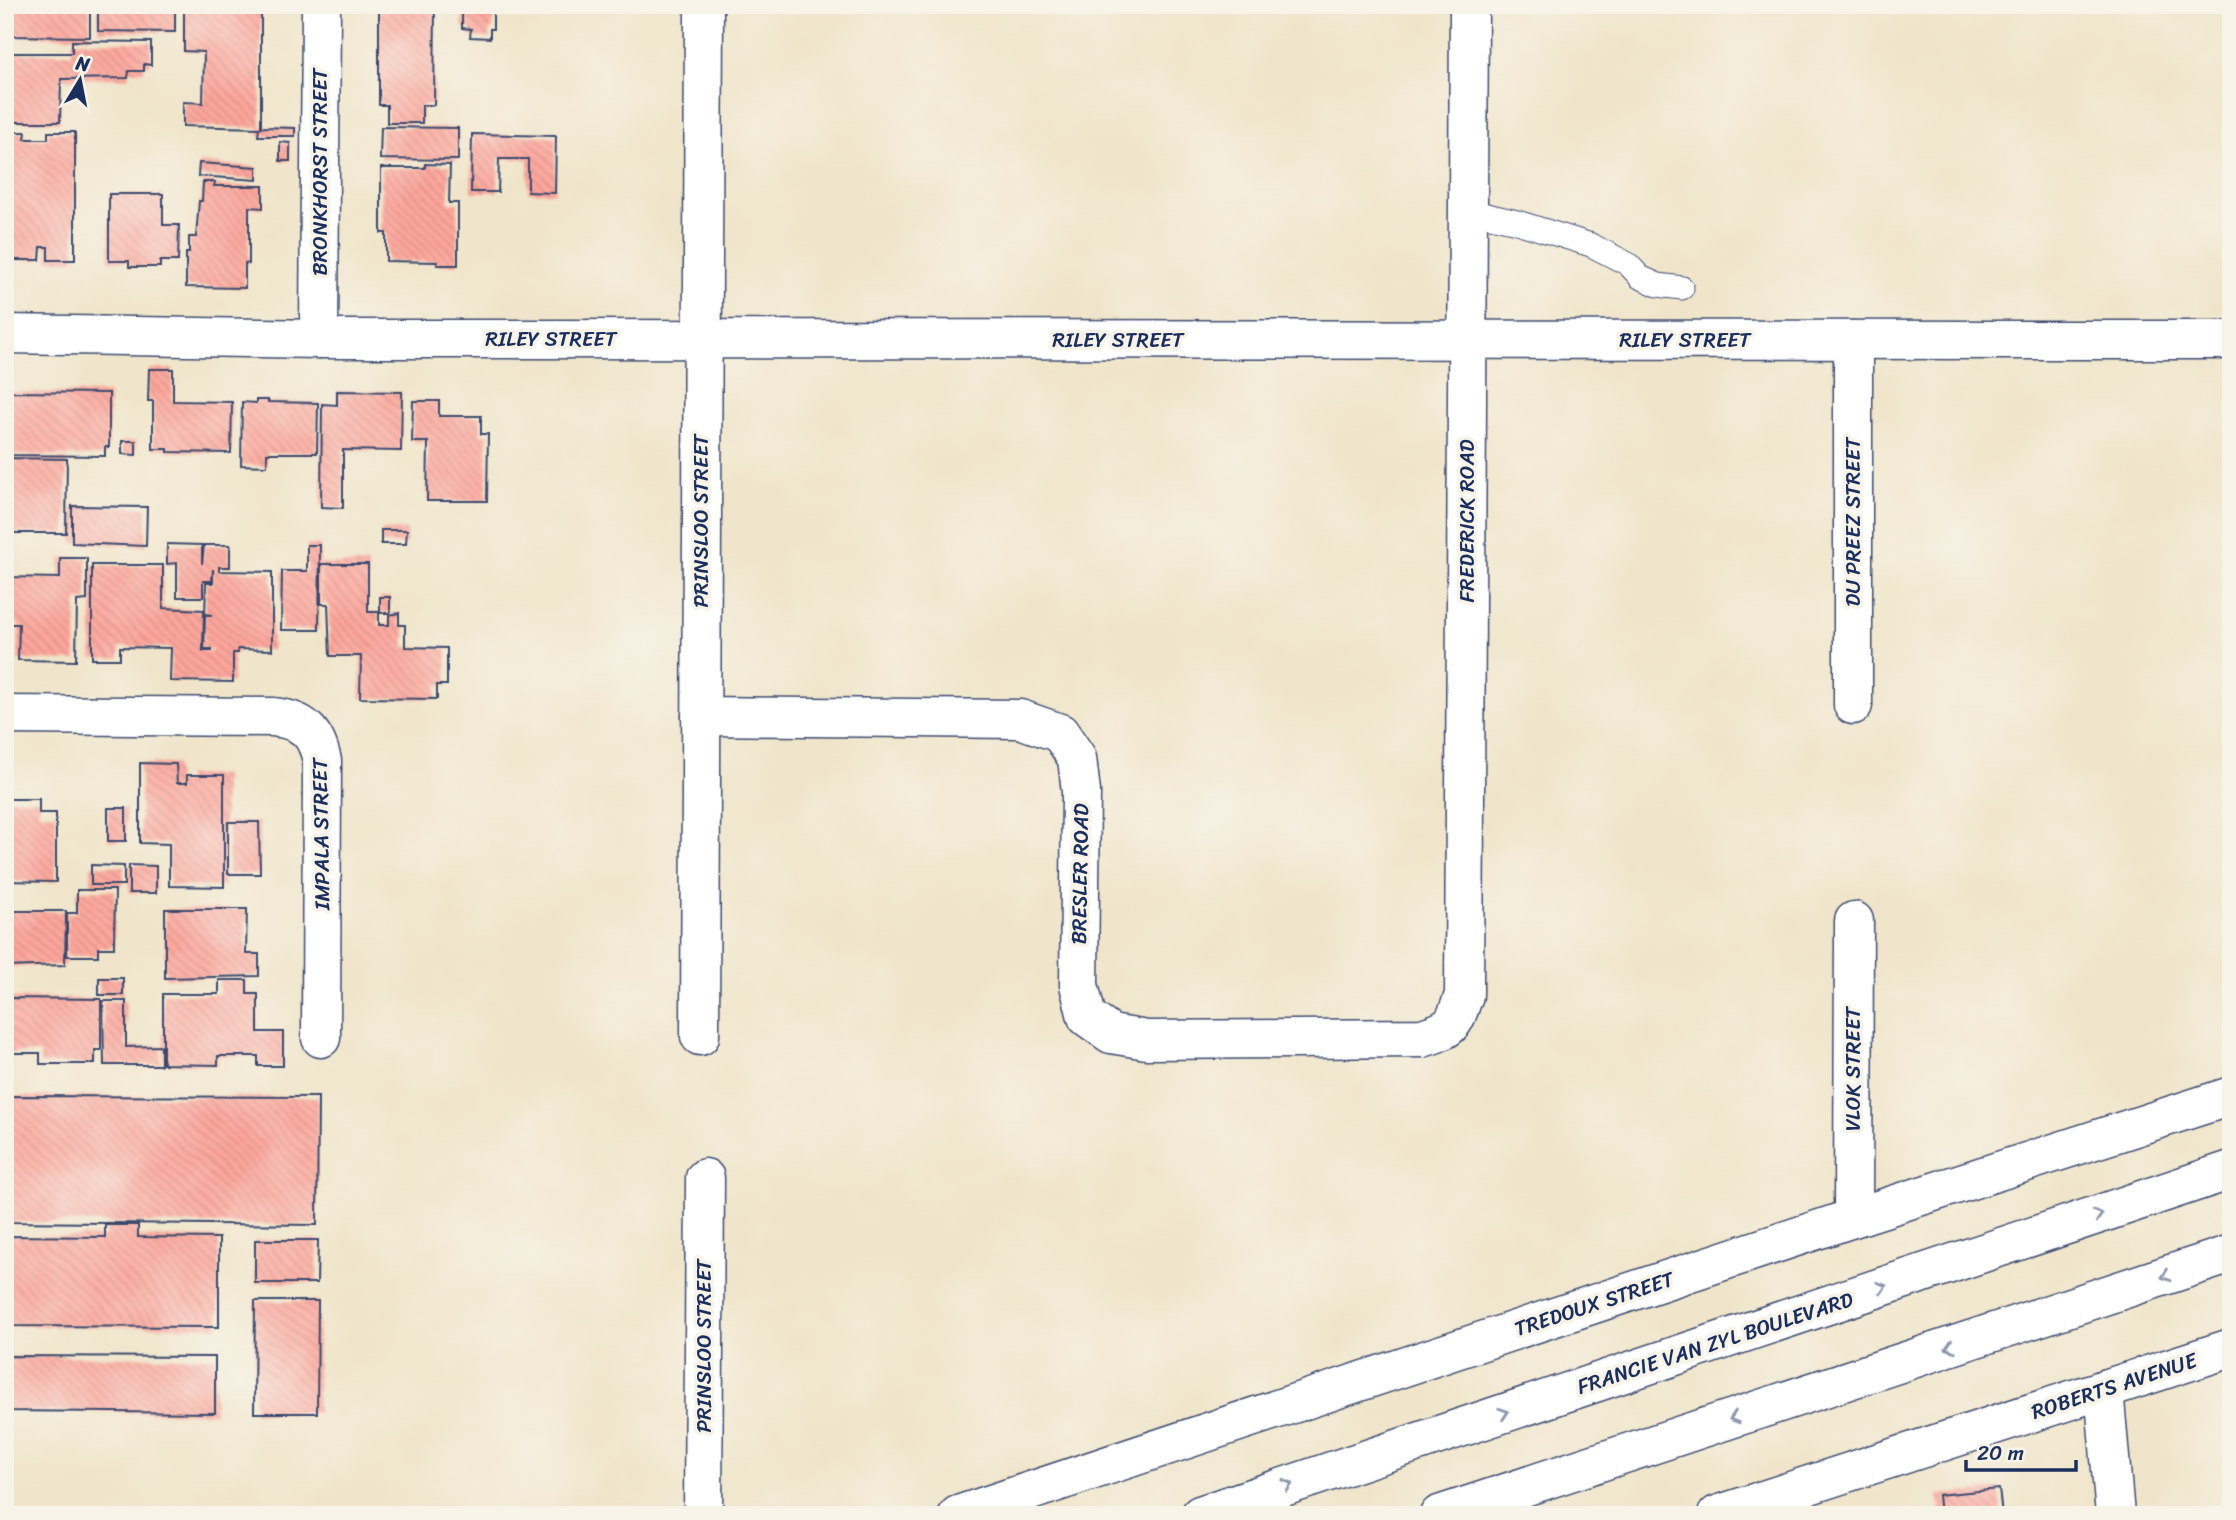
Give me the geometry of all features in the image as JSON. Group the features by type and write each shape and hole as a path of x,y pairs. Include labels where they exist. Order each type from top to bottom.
{"street":[{"name":"BRONKHORST STREET","path":"319,339 321,5"},
{"name":"PRINSLOO STREET","path":"700,1036 704,5"},
{"name":"FREDERICK ROAD","path":"1445,1031 1455,1019 1464,995 1469,5"},
{"name":"RILEY STREET","path":"5,334 319,339 2231,340"},
{"name":"DU PREEZ STREET","path":"1853,340 1853,705"},
{"name":"IMPALA STREET","path":"5,715 273,717 292,719 309,731 318,743 322,761 321,1038"},
{"name":"BRESLER ROAD","path":"701,716 1020,719 1060,733 1077,758 1081,792 1079,985 1087,1017 1111,1034 1147,1040 1422,1038 1445,1031"},
{"name":"VLOK STREET","path":"1853,1218 1854,921"},
{"name":"TREDOUX STREET","path":"958,1515 1853,1218 2231,1096"},
{"name":"FRANCIE VAN ZYL BOULEVARD","path":"1200,1515 2231,1170"},
{"name":"PRINSLOO STREET","path":"704,1515 705,1178"},
{"path":"1439,1515 2231,1254"},
{"name":"ROBERTS AVENUE","path":"1717,1515 2231,1348"},
{"path":"2104,1389 2115,1515"}],"lane":[{"path":"1469,211 1517,222 1591,245 1628,264 1640,277 1658,285 1682,288"}],"building":[{"path":"5,5 90,5 90,37 5,36"},
{"path":"98,5 175,5 175,32 98,31"},
{"path":"184,5 261,5 261,127 295,128 295,136 258,136 259,128 183,126 183,102 203,103 204,52 184,51"},
{"path":"379,5 435,5 434,105 422,105 422,123 387,123 387,105 379,105"},
{"path":"462,8 493,8 490,38 470,37 471,29 462,28"},
{"path":"72,41 151,42 151,65 144,64 144,71 129,71 128,78 61,79 60,122 5,122 5,53 72,53"},
{"path":"381,127 458,128 458,160 380,159"},
{"path":"5,132 26,132 25,139 48,139 48,132 75,132 75,260 48,260 48,247 41,247 40,260 5,260"},
{"path":"472,134 556,136 555,193 528,192 528,159 499,159 498,192 471,192"},
{"path":"280,142 290,143 290,161 280,161"},
{"path":"199,163 257,167 257,180 198,176"},
{"path":"425,164 450,165 449,203 458,203 458,265 386,261 386,233 381,233 381,168 425,168"},
{"path":"203,182 215,182 214,186 263,186 263,208 249,207 249,264 245,263 245,288 186,287 186,253 189,253 189,237 196,237"},
{"path":"109,194 163,194 163,225 179,225 178,261 160,261 160,267 129,267 129,261 109,261"},
{"path":"149,369 173,369 173,401 232,402 231,453 168,452 168,449 153,449 153,401 148,401"},
{"path":"337,391 402,392 401,451 343,450 343,508 321,507 322,404 337,405"},
{"path":"7,392 109,393 109,447 105,447 105,456 5,455"},
{"path":"256,400 318,403 317,453 267,453 267,466 241,465 242,402 256,403"},
{"path":"413,401 439,401 439,416 481,416 481,434 488,434 487,501 427,501 428,442 412,442"},
{"path":"122,441 136,441 136,455 122,454"},
{"path":"5,458 67,459 66,533 5,533"},
{"path":"72,506 147,507 146,546 72,543"},
{"path":"381,530 407,530 406,544 381,544"},
{"path":"167,544 202,545 202,564 204,545 230,545 230,567 219,567 219,571 272,572 272,650 238,649 238,653 233,653 233,682 170,681 171,648 120,647 120,659 92,659 92,565 163,565 163,608 204,610 203,651 212,651 204,649 205,615 212,615 205,614 206,583 213,583 213,569 212,581 203,581 203,597 177,597 177,563 167,564"},
{"path":"307,545 320,545 319,630 281,630 282,571 307,571"},
{"path":"60,558 87,558 87,600 77,601 76,661 18,660 19,624 5,624 5,577 60,578"},
{"path":"321,564 368,564 368,612 379,612 379,625 389,625 389,615 399,613 399,625 405,625 405,647 447,648 447,685 437,685 437,699 360,698 361,656 330,656 328,604 321,604"},
{"path":"380,597 390,597 390,613 380,613"},
{"path":"140,763 176,764 177,783 187,783 187,775 224,775 224,887 169,886 169,844 140,843"},
{"path":"9,799 39,799 39,813 56,813 56,882 5,881 5,813 9,813"},
{"path":"108,808 126,808 126,841 108,841"},
{"path":"228,822 259,822 260,874 228,874"},
{"path":"91,865 124,866 124,885 91,885"},
{"path":"129,865 156,866 156,893 129,893"},
{"path":"77,890 115,890 114,948 98,948 98,956 67,956 67,913 77,913"},
{"path":"165,909 247,909 246,954 259,954 259,976 165,978"},
{"path":"5,911 66,911 65,965 5,967"},
{"path":"99,978 123,978 123,995 99,995"},
{"path":"219,980 247,980 247,994 258,994 258,1032 283,1032 283,1066 258,1066 258,1056 218,1056 218,1065 163,1064 163,994 219,994"},
{"path":"9,998 101,999 101,1050 95,1050 95,1064 40,1064 40,1053 5,1053 5,1033 9,1033"},
{"path":"103,1001 126,1001 126,1047 161,1046 161,1065 104,1065"},
{"path":"5,1096 318,1097 317,1225 5,1222"},
{"path":"105,1225 138,1225 138,1237 219,1238 219,1327 5,1326 5,1236 105,1237"},
{"path":"255,1240 318,1240 317,1283 255,1283"},
{"path":"255,1301 318,1301 317,1413 254,1413"},
{"path":"5,1356 215,1357 215,1413 5,1411"},
{"path":"1999,1489 2002,1515 1940,1515 1938,1495"}]}
